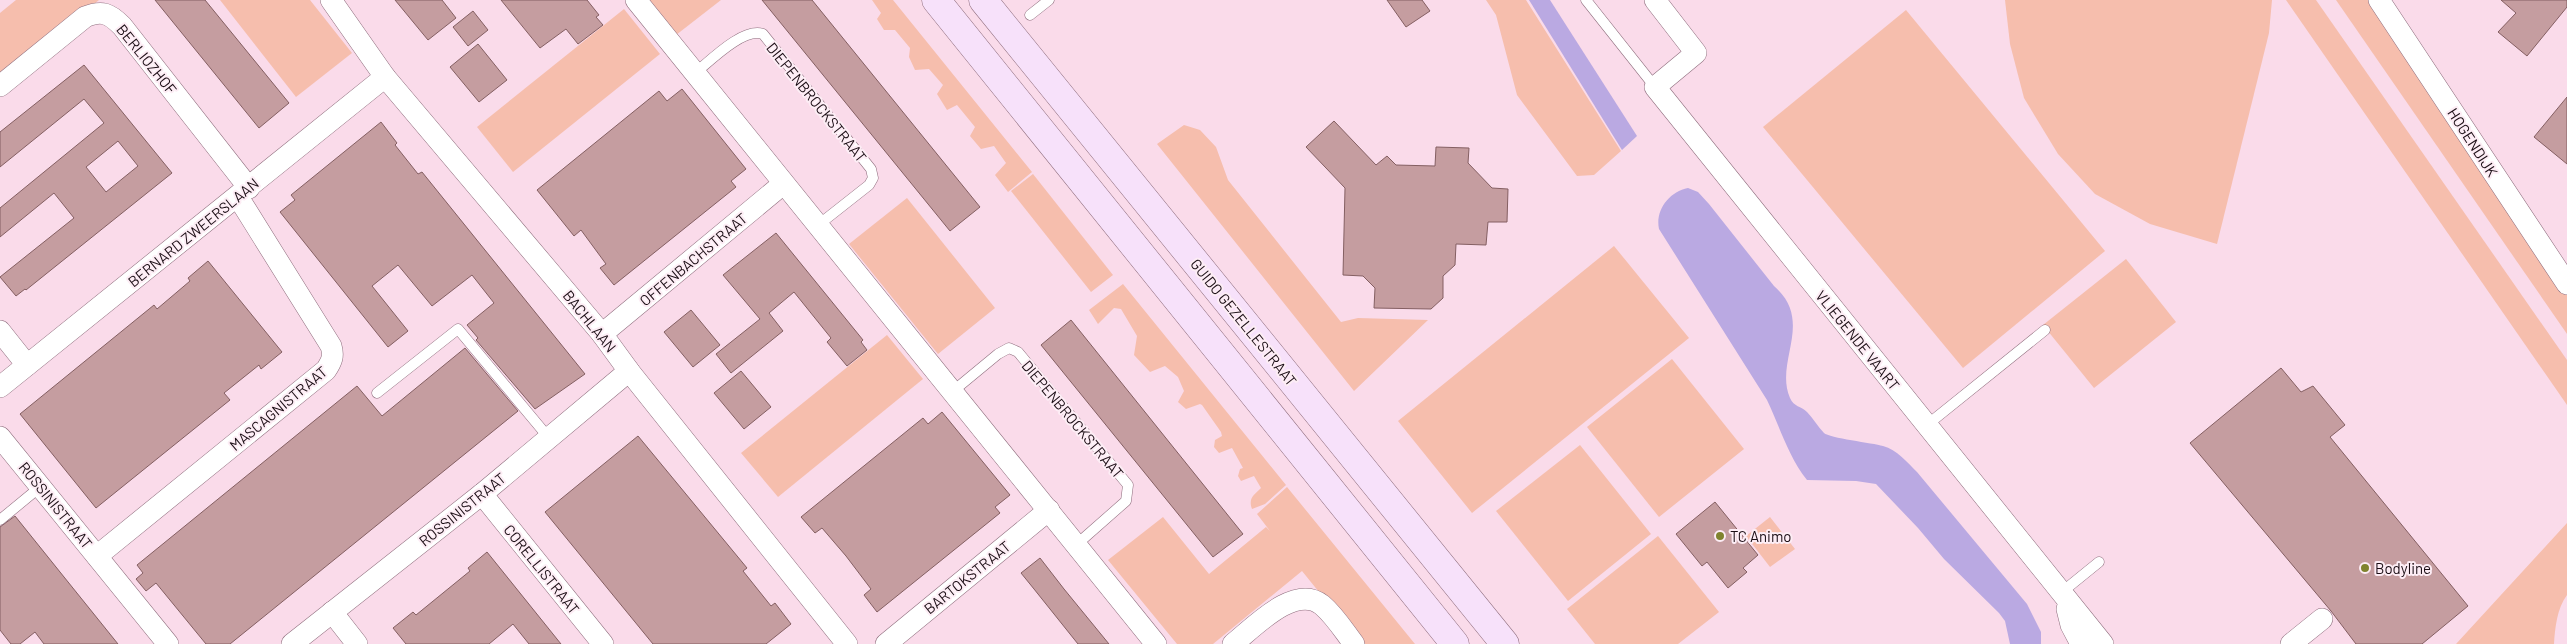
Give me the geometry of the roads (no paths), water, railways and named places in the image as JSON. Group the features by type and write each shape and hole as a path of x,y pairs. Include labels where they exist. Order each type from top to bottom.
{"main road":[{"path":"936,0 1455,644"},
{"name":"GUIDO GEZELLESTRAAT","path":"984,0 1504,644"}],"street":[{"path":"636,0 1156,644"},
{"path":"1655,0 1696,53 1655,87"},
{"name":"HOGENDIJK","path":"2379,0 2567,284"},
{"name":"BACHLAAN","path":"337,2 386,76 602,334 629,371 847,644"},
{"name":"BERLIOZHOF","path":"0,86 85,17 98,12 111,15 122,26 243,193"},
{"name":"BERNARD ZWEERSLAAN","path":"0,387 386,76"},
{"name":"VLIEGENDE VAART","path":"1655,87 2103,644"},
{"name":"OFFENBACHSTRAAT","path":"602,334 783,184"},
{"name":"MASCAGNISTRAAT","path":"97,556 326,370 331,363 333,356 331,346 243,193"},
{"path":"0,331 28,366"},
{"name":"ROSSINISTRAAT","path":"292,644 482,494 629,371"},
{"name":"ROSSINISTRAAT","path":"0,437 168,644"},
{"name":"CORELLISTRAAT","path":"482,494 603,644"},
{"name":"BARTOKSTRAAT","path":"886,644 1049,510"},
{"name":"VLIEGENDE VAART","path":"2062,592 2071,625 2081,644"},
{"path":"1233,644 1281,606 1301,598 1320,604 1354,644"},
{"path":"332,612 357,644"},
{"path":"2291,644 2322,619"}],"lane":[{"path":"1030,15 1049,0"},
{"name":"VLIEGENDE VAART","path":"1586,0 1655,87"},
{"name":"DIEPENBROCKSTRAAT","path":"694,74 744,34 756,32 763,34 872,169 873,178 869,185 817,226"},
{"path":"377,393 458,328 548,438"},
{"path":"1927,425 2045,330"},
{"name":"DIEPENBROCKSTRAAT","path":"952,392 998,354 1009,348 1018,352 1128,485 1126,501 1076,544"},
{"path":"0,520 40,487"},
{"path":"2062,592 2099,562"}],"place":[{"name":"TC Animo","path":"1720,536"},
{"name":"Bodyline","path":"2365,568"}]}
